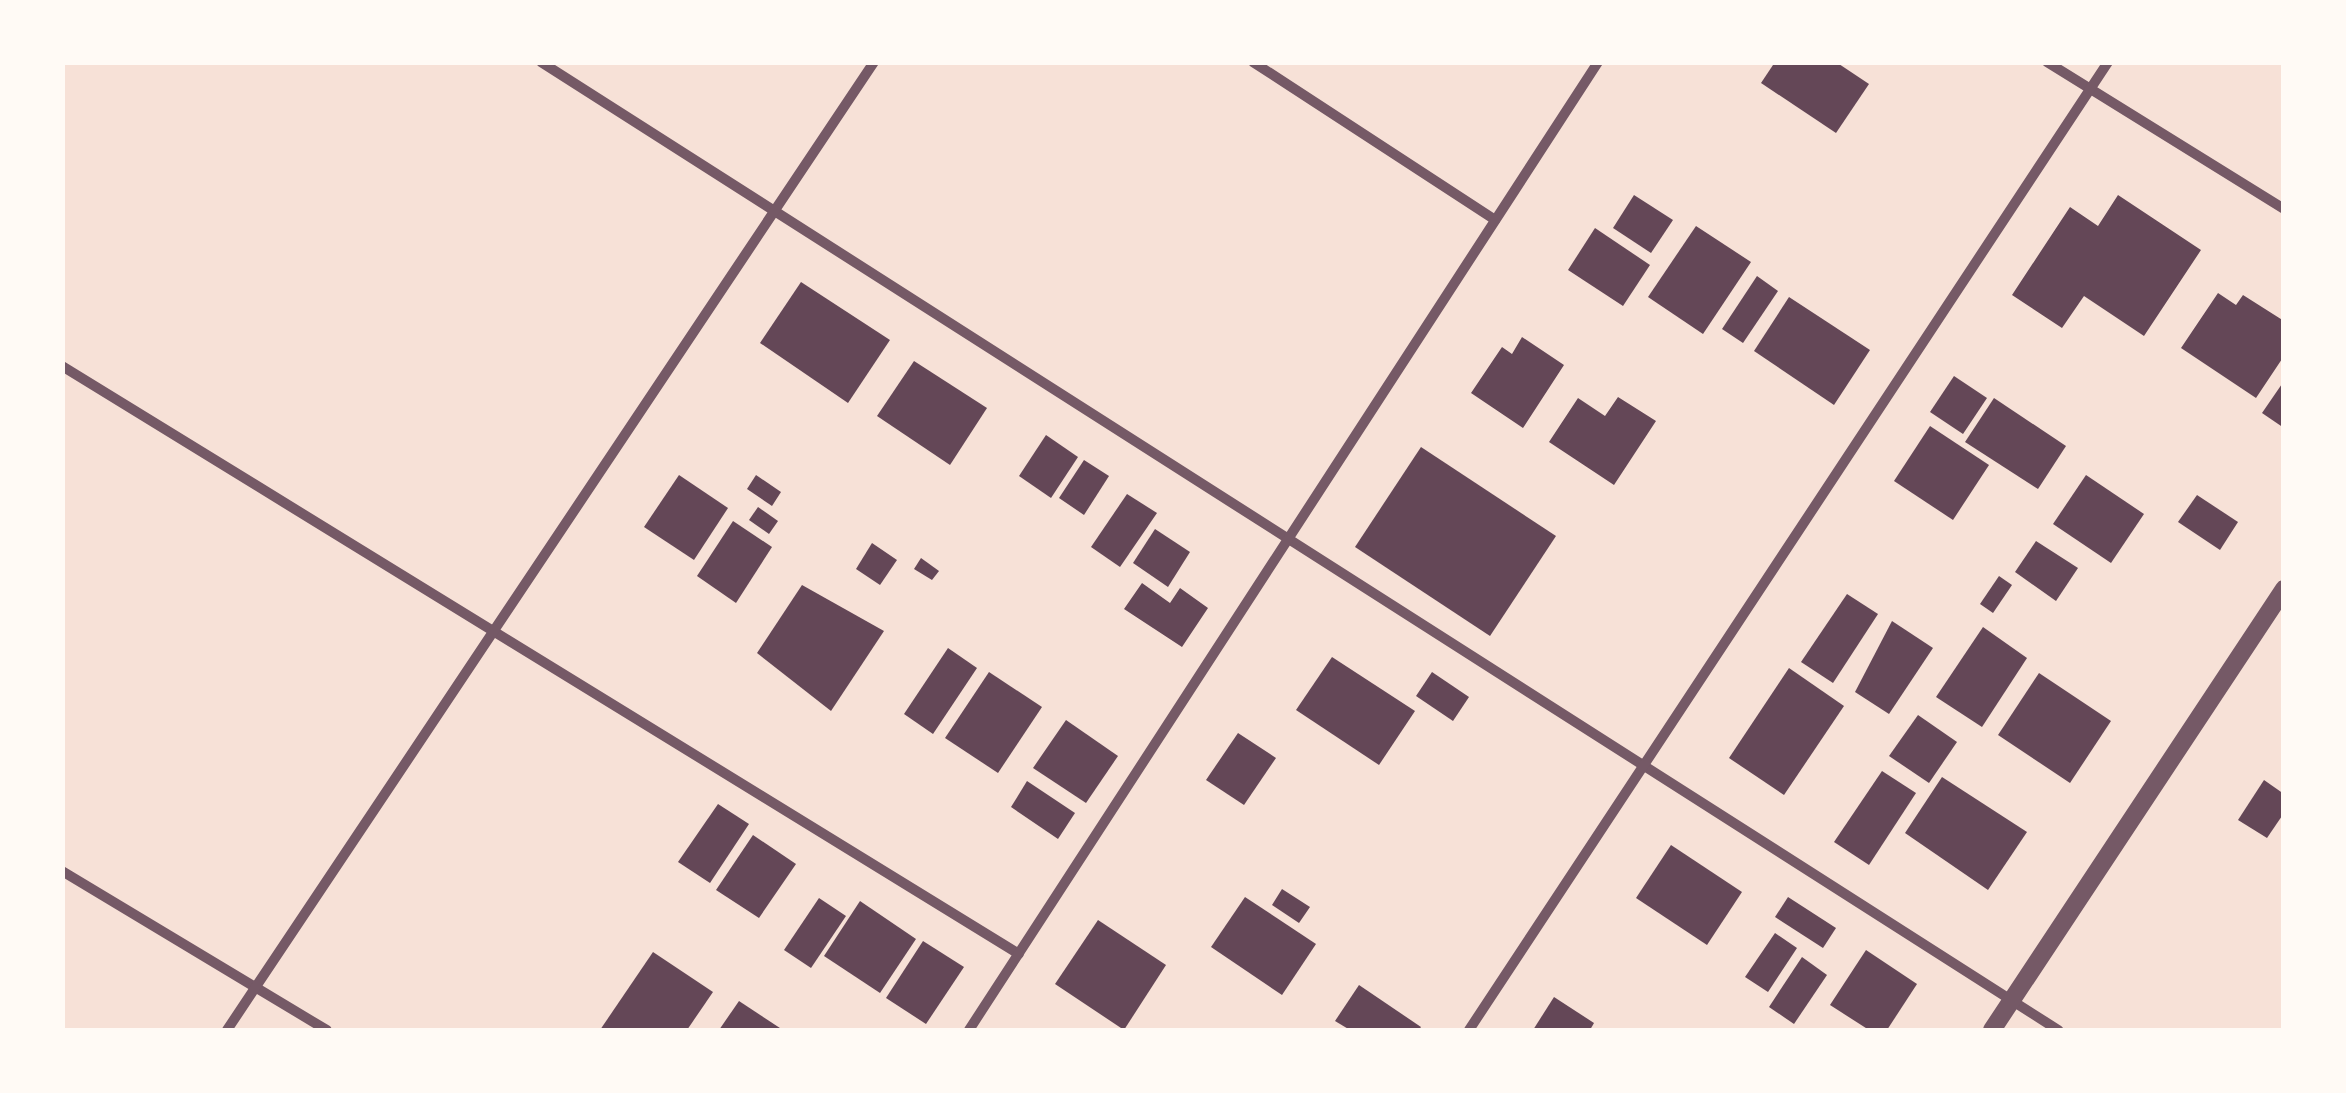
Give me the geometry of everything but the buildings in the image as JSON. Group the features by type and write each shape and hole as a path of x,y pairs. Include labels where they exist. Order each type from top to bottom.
{"street":[{"path":"540,62 2058,1030"},
{"path":"227,1030 874,62"},
{"path":"1253,62 1495,220"},
{"path":"969,1030 1598,62"},
{"path":"2046,62 2284,209"},
{"path":"1469,1030 2108,62"},
{"path":"62,366 1019,954"},
{"path":"1992,1030 2284,589"},
{"path":"62,871 327,1030"}]}
